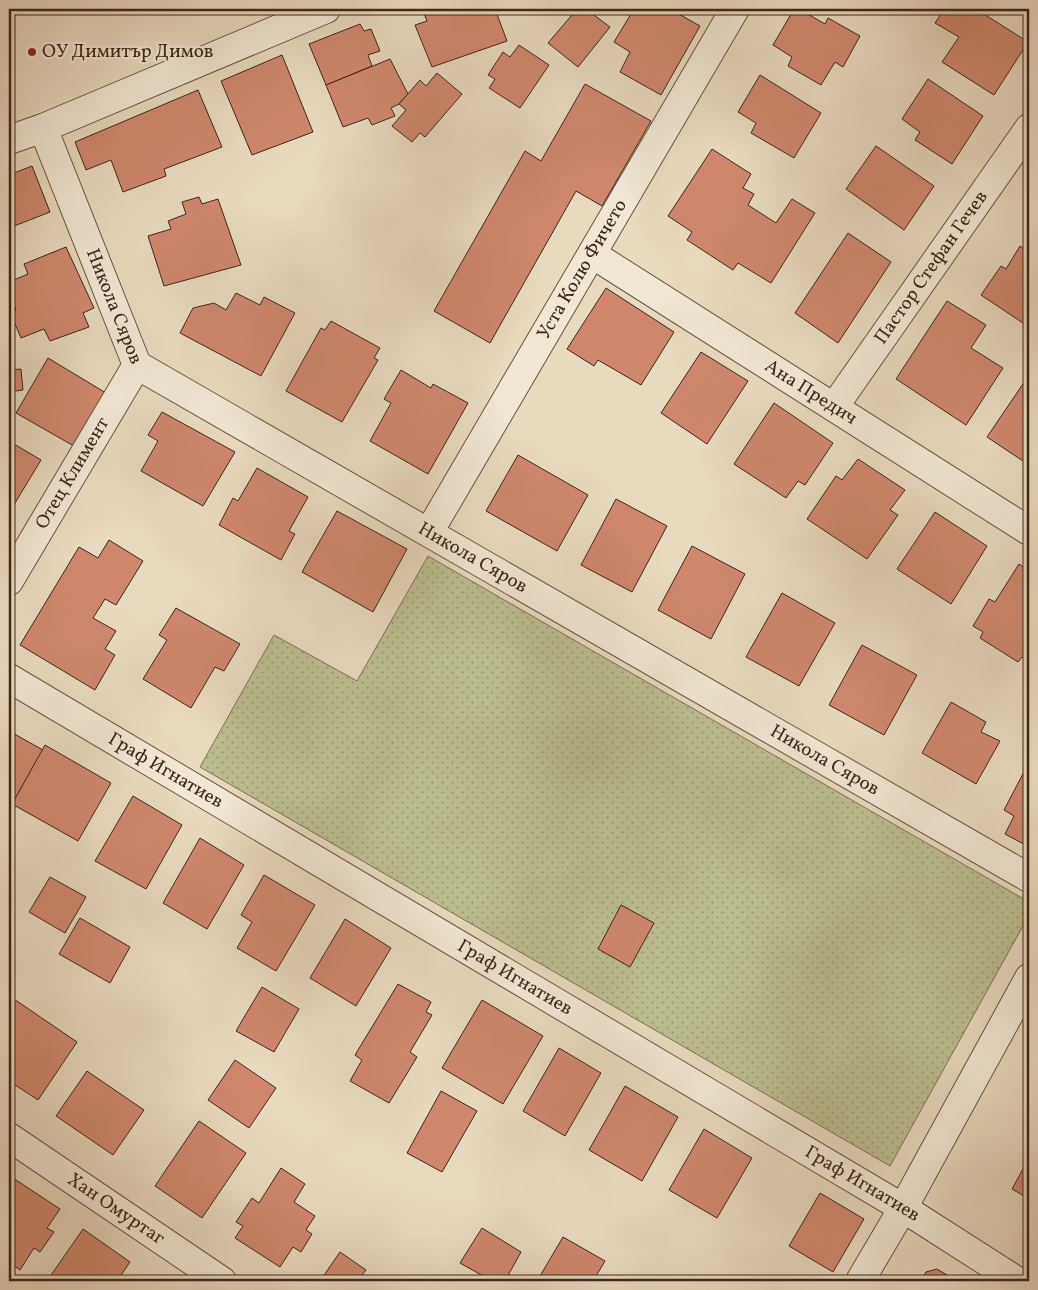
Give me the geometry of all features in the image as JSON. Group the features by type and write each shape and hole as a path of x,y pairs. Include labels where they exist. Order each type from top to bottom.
{"street":[{"path":"9,140 42,128 326,9"},
{"name":"Уста Колю Фичето","path":"429,532 735,9"},
{"name":"Никола Сяров","path":"42,128 137,365 1029,878"},
{"name":"Пастор Стефан Гечев","path":"834,407 1029,128"},
{"name":"Ана Предич","path":"592,254 1029,531"},
{"name":"Отец Климент","path":"9,581 137,365"},
{"name":"Граф Игнатиев","path":"9,678 903,1208 1017,1281"},
{"path":"860,1281 903,1208 1029,978"},
{"name":"Хан Омуртаг","path":"9,1137 222,1281"}],"green space":[{"path":"428,556 1029,902 1029,915 890,1166 200,767 274,635 357,681"}],"building":[{"path":"422,9 495,9 507,41 432,67 415,25 427,21"},
{"path":"577,9 586,9 610,27 578,67 548,43"},
{"path":"634,9 670,9 700,26 661,95 620,72 630,52 614,42"},
{"path":"794,9 799,9 825,24 828,18 860,36 843,67 835,62 821,85 788,66 792,57 773,45"},
{"path":"944,9 976,9 1028,42 994,95 942,62 959,37 935,23"},
{"path":"360,24 364,31 371,29 380,51 368,55 372,66 326,85 309,44"},
{"path":"519,45 549,65 520,108 489,88 495,79 488,75 503,52 510,57"},
{"path":"282,55 313,132 252,155 221,81"},
{"path":"390,59 408,94 399,104 391,108 395,116 372,125 368,118 343,127 326,85"},
{"path":"437,73 462,94 425,137 420,133 412,142 392,126 406,110 399,104 420,80 426,86"},
{"path":"760,75 821,113 794,158 751,133 756,123 738,112"},
{"path":"928,79 983,116 952,164 915,140 920,132 902,119"},
{"path":"585,84 651,121 602,206 576,191 490,343 434,311 525,151 541,161"},
{"path":"198,90 222,147 164,169 166,176 123,192 111,160 86,170 75,142"},
{"path":"876,146 934,186 904,230 846,189"},
{"path":"712,149 751,174 743,188 754,194 748,205 776,223 792,199 815,213 771,283 738,263 733,270 687,240 692,232 668,216"},
{"path":"32,166 50,212 9,228 9,175"},
{"path":"199,197 202,204 218,199 241,265 164,286 148,236 171,229 168,221 186,214 182,202"},
{"path":"848,233 891,262 838,343 795,313"},
{"path":"1020,246 1029,253 1029,327 981,295 1001,266 1006,269"},
{"path":"66,247 94,308 83,313 89,327 50,341 44,329 21,338 10,312 16,310 9,294 9,282 28,274 24,264"},
{"path":"606,288 674,332 641,385 598,360 594,366 567,349"},
{"path":"236,293 260,305 264,297 295,313 261,376 180,333 193,308 214,303 226,310"},
{"path":"947,301 986,325 971,348 1003,368 966,425 896,379"},
{"path":"331,321 380,348 374,358 378,360 342,422 286,391 321,328 325,330"},
{"path":"701,352 748,381 707,444 661,413"},
{"path":"48,358 111,396 79,449 16,413"},
{"path":"21,369 23,390 9,392 9,370"},
{"path":"401,370 431,388 433,384 468,403 428,474 370,441 391,403 384,399"},
{"path":"1025,381 1029,384 1029,465 987,437"},
{"path":"774,403 833,443 805,485 798,481 786,498 734,464"},
{"path":"162,412 235,452 203,506 141,471 158,441 148,435"},
{"path":"9,441 41,460 9,513"},
{"path":"518,455 588,495 557,551 486,511"},
{"path":"858,459 905,490 890,510 898,515 867,559 807,519 836,476 842,480"},
{"path":"257,468 308,497 289,531 295,534 281,560 219,525 233,498 238,501"},
{"path":"616,499 667,526 632,592 581,565"},
{"path":"337,511 407,549 373,612 302,572"},
{"path":"935,512 987,546 951,604 897,569"},
{"path":"109,540 143,561 116,605 105,599 93,618 116,631 105,649 115,655 95,690 20,645 79,547 98,558"},
{"path":"692,546 745,574 711,639 658,610"},
{"path":"1019,564 1029,571 1028,662 1022,657 1018,662 980,638 983,632 973,626 989,599 995,602"},
{"path":"782,593 835,623 799,686 746,657"},
{"path":"176,608 240,644 224,671 215,667 191,708 143,679 167,640 159,635"},
{"path":"862,645 917,675 884,735 829,705"},
{"path":"951,702 986,722 981,732 1000,741 976,784 922,753"},
{"path":"9,731 43,750 12,804 9,802"},
{"path":"45,745 111,783 78,841 12,804"},
{"path":"1027,766 1029,768 1029,847 1005,834 1014,816 1004,810"},
{"path":"133,796 182,825 146,889 95,861"},
{"path":"200,838 244,865 207,929 163,903"},
{"path":"264,875 315,905 276,971 237,948 252,922 241,915"},
{"path":"50,877 86,897 65,933 29,912"},
{"path":"621,905 654,923 630,967 598,949"},
{"path":"80,918 130,947 110,983 59,954"},
{"path":"345,919 391,948 356,1006 310,978"},
{"path":"398,984 431,1002 426,1012 432,1015 410,1052 417,1057 389,1103 350,1081 362,1060 355,1055"},
{"path":"262,987 299,1009 274,1052 236,1031"},
{"path":"11,997 77,1042 38,1100 9,1081 9,999"},
{"path":"482,1000 543,1036 503,1104 442,1068"},
{"path":"559,1048 601,1073 565,1136 523,1111"},
{"path":"235,1060 276,1088 249,1128 208,1100"},
{"path":"87,1071 144,1110 113,1155 56,1116"},
{"path":"625,1086 678,1117 642,1181 589,1150"},
{"path":"441,1091 477,1111 442,1172 407,1153"},
{"path":"199,1121 246,1153 202,1218 155,1186"},
{"path":"704,1129 752,1158 717,1218 669,1190"},
{"path":"1029,1158 1029,1199 1012,1189"},
{"path":"281,1168 305,1184 294,1202 315,1216 306,1230 312,1234 301,1252 293,1247 280,1267 235,1238 243,1226 236,1222 252,1198 259,1203"},
{"path":"13,1178 60,1209 47,1228 54,1232 40,1252 34,1248 20,1270 9,1262 9,1185"},
{"path":"820,1193 864,1219 833,1272 789,1246"},
{"path":"482,1228 521,1252 505,1281 492,1281 460,1263"},
{"path":"83,1229 130,1262 117,1281 47,1281"},
{"path":"563,1237 605,1261 593,1281 548,1281 540,1276"},
{"path":"340,1252 366,1270 362,1275 371,1281 320,1281"},
{"path":"937,1269 957,1281 920,1281 926,1272"}],"place":[{"name":"ОУ Димитър Димов","path":"32,52"}]}
